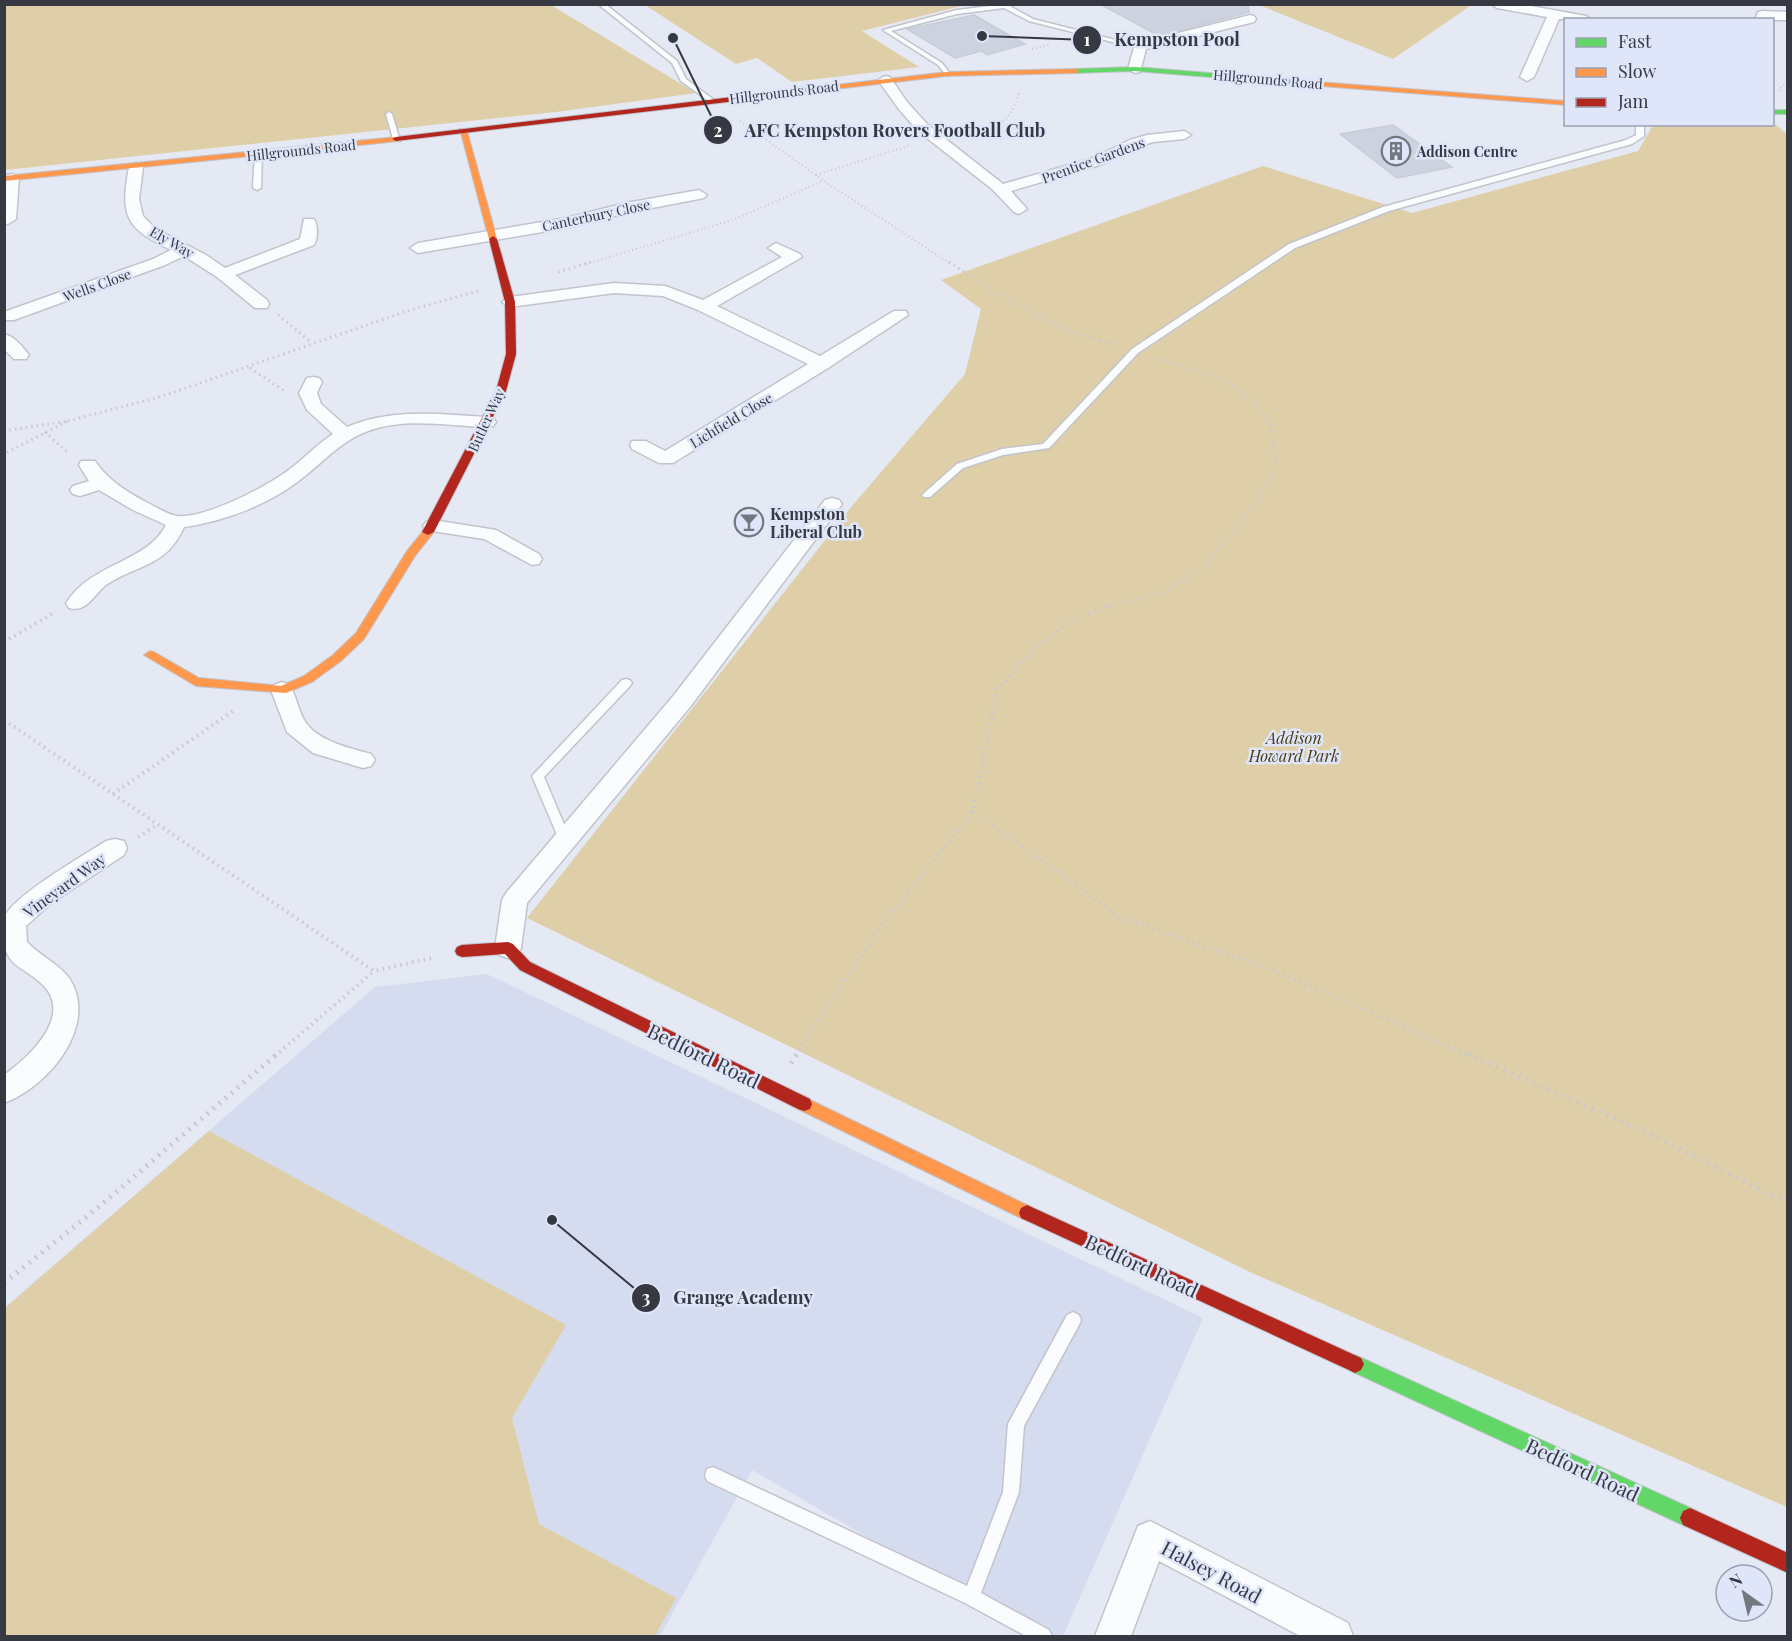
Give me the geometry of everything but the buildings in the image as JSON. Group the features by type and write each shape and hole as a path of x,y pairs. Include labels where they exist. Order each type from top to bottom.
{"street":[{"path":"1497,4 1576,18"},
{"path":"1762,13 1788,16"},
{"path":"1527,77 1555,14"},
{"path":"1135,69 1140,47 1250,19"},
{"name":"Hillgrounds Road","path":"8,179 397,139 947,74 1135,69 1564,103"},
{"path":"885,80 898,100 922,128 1004,189 1019,209"},
{"name":"Butler Way","path":"150,655 196,682 282,690 308,679 337,658 360,636 411,554 433,526 487,422 501,391 511,354 510,302 507,283 463,131"},
{"name":"Prentice Gardens","path":"1004,189 1098,161 1152,138 1184,135"},
{"name":"Ely Way","path":"136,167 131,196 136,220 156,235 223,274 261,304"},
{"path":"8,179 8,219"},
{"name":"Canterbury Close","path":"494,236 699,195"},
{"path":"223,274 308,242 309,222"},
{"path":"418,248 494,236"},
{"path":"704,306 794,257 776,248"},
{"name":"Wells Close","path":"6,314 159,262 184,250"},
{"path":"510,302 614,288 665,291 704,306 822,364"},
{"name":"Lichfield Close","path":"639,445 666,459 900,315"},
{"path":"4,339 20,355"},
{"path":"304,390 313,406 344,434"},
{"path":"88,465 101,483 151,512 177,522 208,516 254,499 296,473 321,449 344,434 388,420 487,422"},
{"path":"80,490 101,483"},
{"path":"462,951 508,948 515,900 682,701 832,504"},
{"path":"76,603 100,580 154,553 171,538 177,522"},
{"path":"433,526 489,534 532,559"},
{"path":"282,690 295,726 321,747 363,760"},
{"name":"Vineyard Way","path":"4,1092 46,1057 63,1029 66,1002 54,979 21,956 12,941 9,923 32,904 115,848"},
{"name":"Bedford Road","path":"508,948 525,966 997,1198 1788,1563"},
{"name":"Halsey Road","path":"1113,1636 1150,1538 1318,1632"}],"lane":[{"path":"601,4 675,62 683,80 712,101"},
{"path":"947,74 940,64 886,30 957,12 1005,6 1031,20 1140,47"},
{"path":"389,114 397,139"},
{"path":"927,495 960,466 1002,452 1046,446 1135,351 1292,246 1386,209 1629,141 1640,136 1640,126"},
{"path":"257,188 258,154"},
{"path":"565,841 538,776 626,683"},
{"path":"971,1597 1011,1492 1016,1424 1073,1320"},
{"path":"713,1475 971,1597 1043,1636"}],"path":[{"path":"712,101 824,181 933,254 1027,310 1066,330 1220,381 1247,397 1266,417 1277,462 1258,500 1205,566 1167,591 1114,603 1072,620 1034,649 997,690 972,812 882,925 774,1089"},
{"path":"558,272 733,220 824,181"},
{"path":"4,431 68,420 163,396 249,368 312,343 406,311 507,283"},
{"path":"261,304 272,309 312,343"},
{"path":"249,368 304,390"},
{"path":"4,454 68,420"},
{"path":"45,432 67,453 88,465"},
{"path":"4,642 47,616 76,603"},
{"path":"113,794 252,698 282,690"},
{"path":"4,720 374,971"},
{"path":"972,812 1120,917 1268,968 1653,1135 1788,1204"},
{"path":"4,1283 100,1206 374,971 462,951"}],"shaded area":[{"path":"487,974 1203,1318 1063,1636 1036,1636 752,1470 660,1636 5,1636 4,1308 375,987"}],"green space":[{"path":"1259,4 1473,4 1393,59 1259,5"},
{"path":"4,5 551,5 696,93 556,112 5,170"},
{"path":"645,5 965,5 862,31 919,67 792,82 757,58 736,64"},
{"name":"Addison Howard Park","path":"1774,124 1787,134 1787,1507 1252,1273 527,918 852,506 965,374 981,309 941,280 1263,166 1412,213 1638,151 1652,126 1774,126"},
{"path":"209,1131 566,1325 512,1418 539,1524 676,1598 655,1636 5,1636 5,1308"}],"traffic: fast":[{"path":"1074,71 1135,69 1308,83"},
{"path":"1774,112 1788,112"},
{"path":"1355,1364 1690,1518"}],"traffic: slow":[{"path":"784,93 947,74 1074,71"},
{"path":"1308,83 1564,103"},
{"path":"463,131 493,239"},
{"path":"4,179 396,139"},
{"path":"150,655 196,682 282,690 308,679 337,658 360,636 411,554 428,532"},
{"path":"804,1104 1027,1213"}],"traffic: jam":[{"path":"396,139 784,93"},
{"path":"428,532 501,391 511,354 510,302 493,239"},
{"path":"462,951 508,948 525,966 804,1104"},
{"path":"1027,1213 1355,1364"},
{"path":"1690,1518 1788,1563"}],"place":[{"name":"Kempston Pool","path":"982,36"},
{"name":"AFC Kempston Rovers Football Club","path":"673,38"},
{"name":"Addison Centre","path":"1396,151"},
{"name":"Kempston Liberal Club","path":"749,522"},
{"name":"Grange Academy","path":"552,1220"}]}
